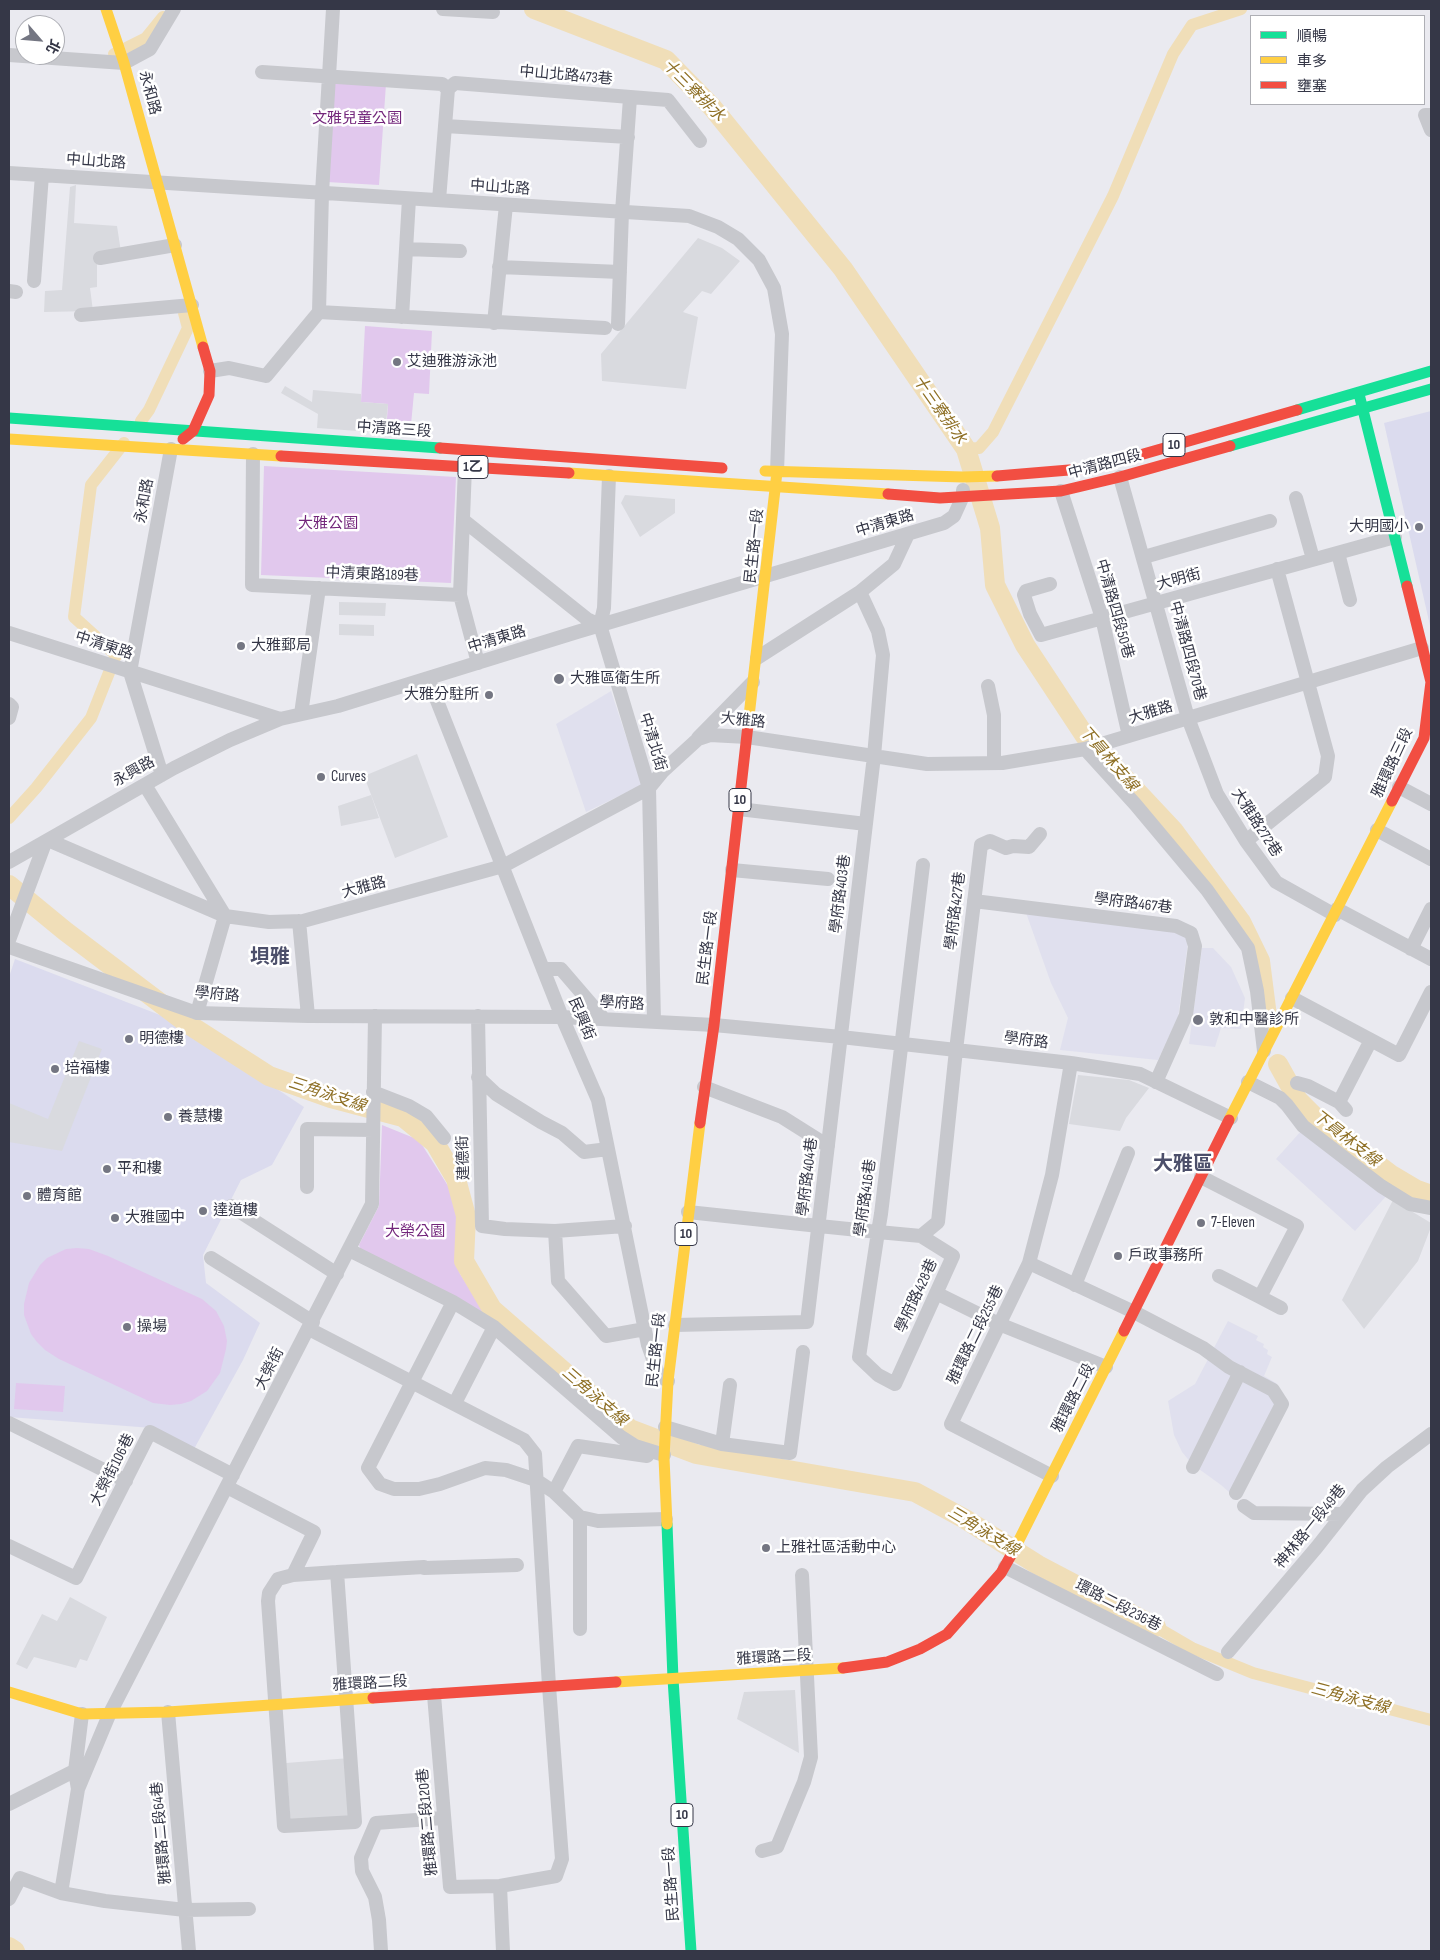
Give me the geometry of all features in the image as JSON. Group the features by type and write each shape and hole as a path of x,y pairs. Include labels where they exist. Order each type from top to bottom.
{"main road":[{"name":"永和路","path":"106,9 210,371 209,395 193,431 171,449"},
{"name":"中清路四段","path":"777,479 966,477 1081,469 1126,459 1431,371"},
{"name":"中清路四段","path":"777,479 940,498 994,494 1024,495 1061,491 1120,477 1431,389"},
{"name":"雅環路三段","path":"1230,1118 1399,787 1425,749 1424,738 1431,682 1358,392"},
{"name":"中清路三段","path":"9,418 738,469"},
{"name":"1乙","path":"9,438 609,476 777,479"},
{"path":"757,471 777,479"},
{"name":"民生路一段","path":"665,1427 668,1381 704,1087 714,1025 777,479"},
{"name":"雅環路二段","path":"9,1692 82,1714 109,1715 850,1668 887,1662 920,1650 948,1634 1007,1565 1230,1118"},
{"name":"10","path":"664,1456 665,1427"},
{"name":"民生路一段","path":"664,1456 673,1679 691,1951"}],"street":[{"path":"9,54 123,63 150,49 174,9"},
{"path":"210,371 229,368 266,376 319,312 322,193 333,9"},
{"path":"444,9 493,12"},
{"path":"262,72 442,84 448,89 439,200"},
{"name":"中山北路473巷","path":"448,89 454,83 668,100 700,141"},
{"path":"319,312 494,323 612,326 620,272 630,98"},
{"path":"1431,114 1425,115 1431,130"},
{"path":"445,126 628,137"},
{"name":"中山北路","path":"9,173 689,216 718,227 738,239 759,260 774,288 782,334 777,479"},
{"path":"34,281 42,175"},
{"path":"402,317 409,199"},
{"path":"494,323 506,205"},
{"path":"100,258 174,245"},
{"path":"406,250 460,251"},
{"path":"500,267 620,272"},
{"path":"81,315 191,305"},
{"name":"永和路","path":"162,775 130,672 171,449"},
{"path":"253,454 252,585 318,588"},
{"path":"465,467 460,595 478,663"},
{"name":"中清北街","path":"609,476 604,608 600,625 649,788 654,1022"},
{"name":"中清東路","path":"9,633 280,719 338,706 600,625 944,523 954,516 966,496 966,477"},
{"name":"中清路四段70巷","path":"1120,477 1157,602 1188,718"},
{"name":"中清路四段50巷","path":"1061,491 1102,618 1130,736"},
{"path":"1296,498 1313,559"},
{"path":"463,520 587,619 600,625"},
{"path":"1144,557 1270,521"},
{"path":"757,658 860,592 894,564 908,534"},
{"name":"大明街","path":"1050,584 1026,591 1024,595 1030,614 1041,634 1395,537"},
{"path":"1338,552 1350,600"},
{"path":"1246,842 1325,777 1328,756 1277,569"},
{"name":"中清東路189巷","path":"301,714 318,588 460,595"},
{"name":"學府路403巷","path":"841,1036 874,756 883,655 878,631 860,592"},
{"name":"大雅路","path":"46,841 225,916 269,922 299,921 503,866 649,788 663,771 698,739 710,735 747,737 927,764 994,763 1039,758 1085,749 1422,648"},
{"name":"民興街","path":"428,678 562,1017 598,1100 648,1345 659,1376 668,1381"},
{"path":"698,739 754,682"},
{"path":"988,686 994,715 994,763"},
{"path":"9,704 12,707 9,718"},
{"name":"大雅路272巷","path":"1188,718 1217,794 1246,842 1276,882 1431,959"},
{"name":"永興路","path":"9,862 162,775 230,740 280,719"},
{"path":"1085,749 1136,804 1207,890 1248,948 1257,991 1264,1052"},
{"path":"145,785 225,916 197,1013"},
{"path":"1399,787 1431,804"},
{"path":"739,809 866,824"},
{"path":"1377,830 1431,858"},
{"name":"學府路427巷","path":"956,1050 980,845 990,840 1006,848 1013,846 1029,847 1040,834"},
{"path":"9,940 46,841"},
{"name":"學府路416巷","path":"859,1357 878,1232 923,865"},
{"path":"732,870 828,879"},
{"name":"學府路467巷","path":"974,901 1176,926 1191,934 1195,946 1186,1015 1156,1082"},
{"path":"1411,949 1431,909"},
{"path":"299,921 308,1016"},
{"name":"學府路","path":"9,948 197,1013 308,1016 562,1017 714,1025 841,1036 1071,1063 1140,1074 1230,1118"},
{"path":"543,969 561,969 604,1019"},
{"path":"1292,998 1399,1054 1431,992"},
{"name":"大榮街","path":"78,1790 109,1715 311,1326 372,1204 375,1016"},
{"name":"建德街","path":"478,1016 482,1226 555,1231 624,1226"},
{"name":"學府路404巷","path":"675,1325 807,1322 841,1036"},
{"path":"1298,1084 1308,1086 1342,1106 1371,1040"},
{"name":"學府路428巷","path":"859,1357 878,1375 895,1384 953,1256 921,1236 938,1222 956,1050"},
{"path":"1071,1063 1052,1175 1028,1263 1134,1312 1203,1348 1240,1372 1273,1390 1282,1404 1236,1493"},
{"path":"478,1077 496,1094 562,1133 584,1152 608,1149"},
{"path":"1248,1082 1280,1098 1303,1126 1381,1186 1410,1204 1431,1208"},
{"path":"704,1087 782,1117 828,1146"},
{"path":"374,1094 409,1106 426,1116 444,1138"},
{"path":"307,1187 307,1129 373,1127"},
{"path":"1075,1285 1128,1153"},
{"path":"1201,1177 1297,1226 1260,1297"},
{"path":"231,1206 337,1274"},
{"path":"688,1212 921,1236"},
{"path":"555,1231 558,1281 606,1336 645,1329"},
{"path":"349,1250 454,1302 494,1326 621,1437 638,1447 664,1456"},
{"path":"211,1258 311,1326 412,1382 524,1440 535,1454 549,1686"},
{"name":"雅環路二段255巷","path":"1028,1263 951,1424 1052,1476"},
{"path":"1219,1276 1281,1308"},
{"path":"936,1293 998,1324 1106,1367"},
{"path":"454,1302 368,1468 380,1484 394,1489 419,1489 440,1484 485,1468 506,1470 536,1480 554,1492 580,1516 598,1522 666,1519"},
{"path":"455,1403 494,1326"},
{"path":"665,1427 722,1444 790,1453 803,1352"},
{"path":"1193,1467 1240,1372"},
{"path":"722,1444 730,1385"},
{"path":"9,1423 126,1481"},
{"name":"大榮街106巷","path":"9,1546 76,1578 150,1432 230,1481"},
{"name":"神林路一段49巷","path":"1228,1652 1362,1490 1387,1467 1431,1434"},
{"path":"554,1492 578,1446 664,1456"},
{"path":"230,1481 314,1532 293,1575"},
{"path":"1244,1506 1254,1513 1342,1514"},
{"path":"580,1516 580,1629"},
{"path":"337,1572 355,1822 284,1826 268,1601 269,1593 278,1579 293,1575 337,1572 517,1564"},
{"name":"環路二段236巷","path":"1007,1565 1217,1674"},
{"path":"762,1851 777,1847 804,1782 811,1757 802,1575"},
{"name":"雅環路二段120巷","path":"434,1695 450,1887 500,1886 556,1876 562,1859 549,1686"},
{"name":"雅環路二段64巷","path":"168,1712 189,1951"},
{"path":"60,1893 78,1790 75,1772 82,1714"},
{"path":"9,1804 88,1764"},
{"path":"381,1951 379,1920 374,1897 362,1871 361,1858 376,1823 443,1818"},
{"path":"9,1899 14,1876 60,1893 106,1901 185,1910 249,1909"},
{"path":"500,1886 503,1951"}],"shaded area":[{"path":"76,185 74,223 117,226 121,252 97,257 97,287 90,288 93,311 44,312 45,291 62,290 70,187"},
{"path":"698,238 722,248 740,261 711,294 702,291 683,312 698,317 686,389 602,381 601,354"},
{"path":"285,386 312,402 313,390 361,394 361,402 388,404 385,433 317,428 318,414 281,393"},
{"name":"大明國小","path":"1431,411 1431,630 1384,423"},
{"path":"625,495 675,499 675,513 640,537 621,503"},
{"path":"339,602 386,603 385,616 339,615"},
{"path":"339,624 374,625 374,636 339,635"},
{"path":"611,691 642,785 586,812 556,724"},
{"path":"417,754 448,837 395,858 364,776"},
{"path":"371,795 379,818 341,826 338,806"},
{"path":"1025,910 1177,932 1185,935 1188,942 1178,1018 1158,1060 1060,1050 1068,1018 1051,983"},
{"path":"1202,948 1213,948 1231,967 1245,998 1241,1029 1221,1028 1215,1047 1189,1044"},
{"name":"大雅國中","path":"15,959 160,1015 202,1039 304,1107 272,1165 241,1180 203,1255 206,1283 260,1323 243,1360 194,1449 152,1428 9,1417 9,977"},
{"path":"79,1041 102,1049 62,1151 9,1142 9,1103 48,1119"},
{"path":"1078,1075 1129,1080 1149,1088 1126,1118 1120,1131 1069,1124"},
{"path":"1310,1121 1389,1193 1355,1231 1276,1159"},
{"path":"1393,1200 1431,1223 1431,1227 1418,1261 1364,1329 1342,1300"},
{"path":"1228,1321 1258,1336 1256,1340 1264,1344 1263,1347 1268,1350 1267,1354 1272,1357 1264,1376 1276,1383 1287,1400 1237,1499 1192,1464 1182,1452 1174,1435 1168,1401 1195,1384"},
{"path":"70,1597 107,1617 87,1661 80,1659 76,1668 34,1657 27,1669 16,1664 42,1614 57,1621"},
{"path":"795,1690 799,1753 737,1719 744,1692"},
{"path":"350,1758 354,1824 291,1829 286,1763"}],"green space":[{"name":"文雅兒童公園","path":"334,81 386,84 379,185 327,182"},
{"name":"艾迪雅游泳池","path":"365,326 432,331 429,394 414,393 410,435 386,433 388,404 361,402"},
{"name":"大雅公園","path":"264,466 456,477 451,583 261,575"},
{"name":"大榮公園","path":"382,1125 419,1140 450,1189 458,1220 456,1259 460,1274 494,1325 362,1254 359,1245 379,1206"},
{"path":"66,1249 89,1249 108,1256 202,1299 216,1311 224,1326 227,1341 220,1373 207,1391 191,1401 181,1404 153,1403 59,1359 37,1342 31,1334 24,1315 24,1304 29,1283 40,1265 47,1258"},
{"path":"16,1383 65,1386 63,1412 14,1409"}],"waterway":[{"name":"下員林支線","path":"534,9 666,60 712,107 843,269 966,449 990,528 995,585 1025,645 1085,736 1173,830 1241,922 1260,961 1268,1024"},
{"name":"十三寮排水","path":"966,449 979,448 993,432 1113,196 1173,54 1192,25 1241,9"},
{"path":"114,54 146,38 163,17"},
{"path":"141,421 149,410 188,328 184,313"},
{"path":"9,818 36,788 91,718 116,655 74,617 91,485 124,443"},
{"name":"三角泳支線","path":"9,885 65,931 188,1024 269,1076 331,1098 403,1117 435,1143 456,1179 466,1216 464,1261 492,1309 630,1429 696,1454 915,1492 965,1519 1038,1565 1156,1627"},
{"name":"下員林支線","path":"1278,1064 1298,1100 1315,1117 1390,1174 1417,1190 1431,1195"},
{"name":"三角泳支線","path":"1156,1627 1192,1648 1253,1673 1431,1720"},
{"path":"9,1947 15,1951"}],"traffic: fast":[{"path":"1297,410 1431,371"},
{"path":"1230,446 1431,389"},
{"path":"1359,394 1407,586"},
{"path":"9,418 440,448"},
{"path":"667,1524 673,1679 691,1951"}],"traffic: slow":[{"path":"106,9 124,63 203,347"},
{"path":"9,439 281,456"},
{"path":"765,471 963,477 997,476"},
{"path":"748,725 777,472"},
{"path":"569,473 888,494"},
{"path":"1229,1120 1392,801"},
{"path":"667,1524 664,1458 668,1381 700,1123"},
{"path":"1014,1550 1124,1331"},
{"path":"616,1682 843,1668"},
{"path":"9,1692 82,1714 168,1712 373,1698"}],"traffic: jam":[{"path":"183,439 193,431 209,395 210,371 203,347"},
{"path":"997,476 1081,469 1126,459 1297,410"},
{"path":"888,494 940,498 1061,491 1120,477 1230,446"},
{"path":"440,448 722,468"},
{"path":"281,456 569,473"},
{"path":"1392,801 1424,738 1431,682 1407,586"},
{"path":"700,1123 714,1025 748,725"},
{"path":"1124,1331 1229,1120"},
{"path":"843,1668 887,1662 920,1649 947,1634 1001,1573 1014,1550"},
{"path":"373,1698 616,1682"}],"place":[{"name":"艾迪雅游泳池","path":"397,362"},
{"name":"大明國小","path":"1419,527"},
{"name":"大雅郵局","path":"241,646"},
{"name":"大雅區衛生所","path":"559,679"},
{"name":"大雅分駐所","path":"489,695"},
{"name":"Curves","path":"321,777"},
{"name":"敦和中醫診所","path":"1198,1020"},
{"name":"明德樓","path":"129,1039"},
{"name":"培福樓","path":"55,1069"},
{"name":"養慧樓","path":"168,1117"},
{"name":"平和樓","path":"107,1169"},
{"name":"體育館","path":"27,1196"},
{"name":"達道樓","path":"203,1211"},
{"name":"大雅國中","path":"115,1218"},
{"name":"7-Eleven","path":"1201,1223"},
{"name":"戶政事務所","path":"1118,1256"},
{"name":"操場","path":"127,1327"},
{"name":"上雅社區活動中心","path":"766,1548"}],"district":[{"name":"垻雅","path":"270,958"},
{"name":"大雅區","path":"1183,1165"}]}
